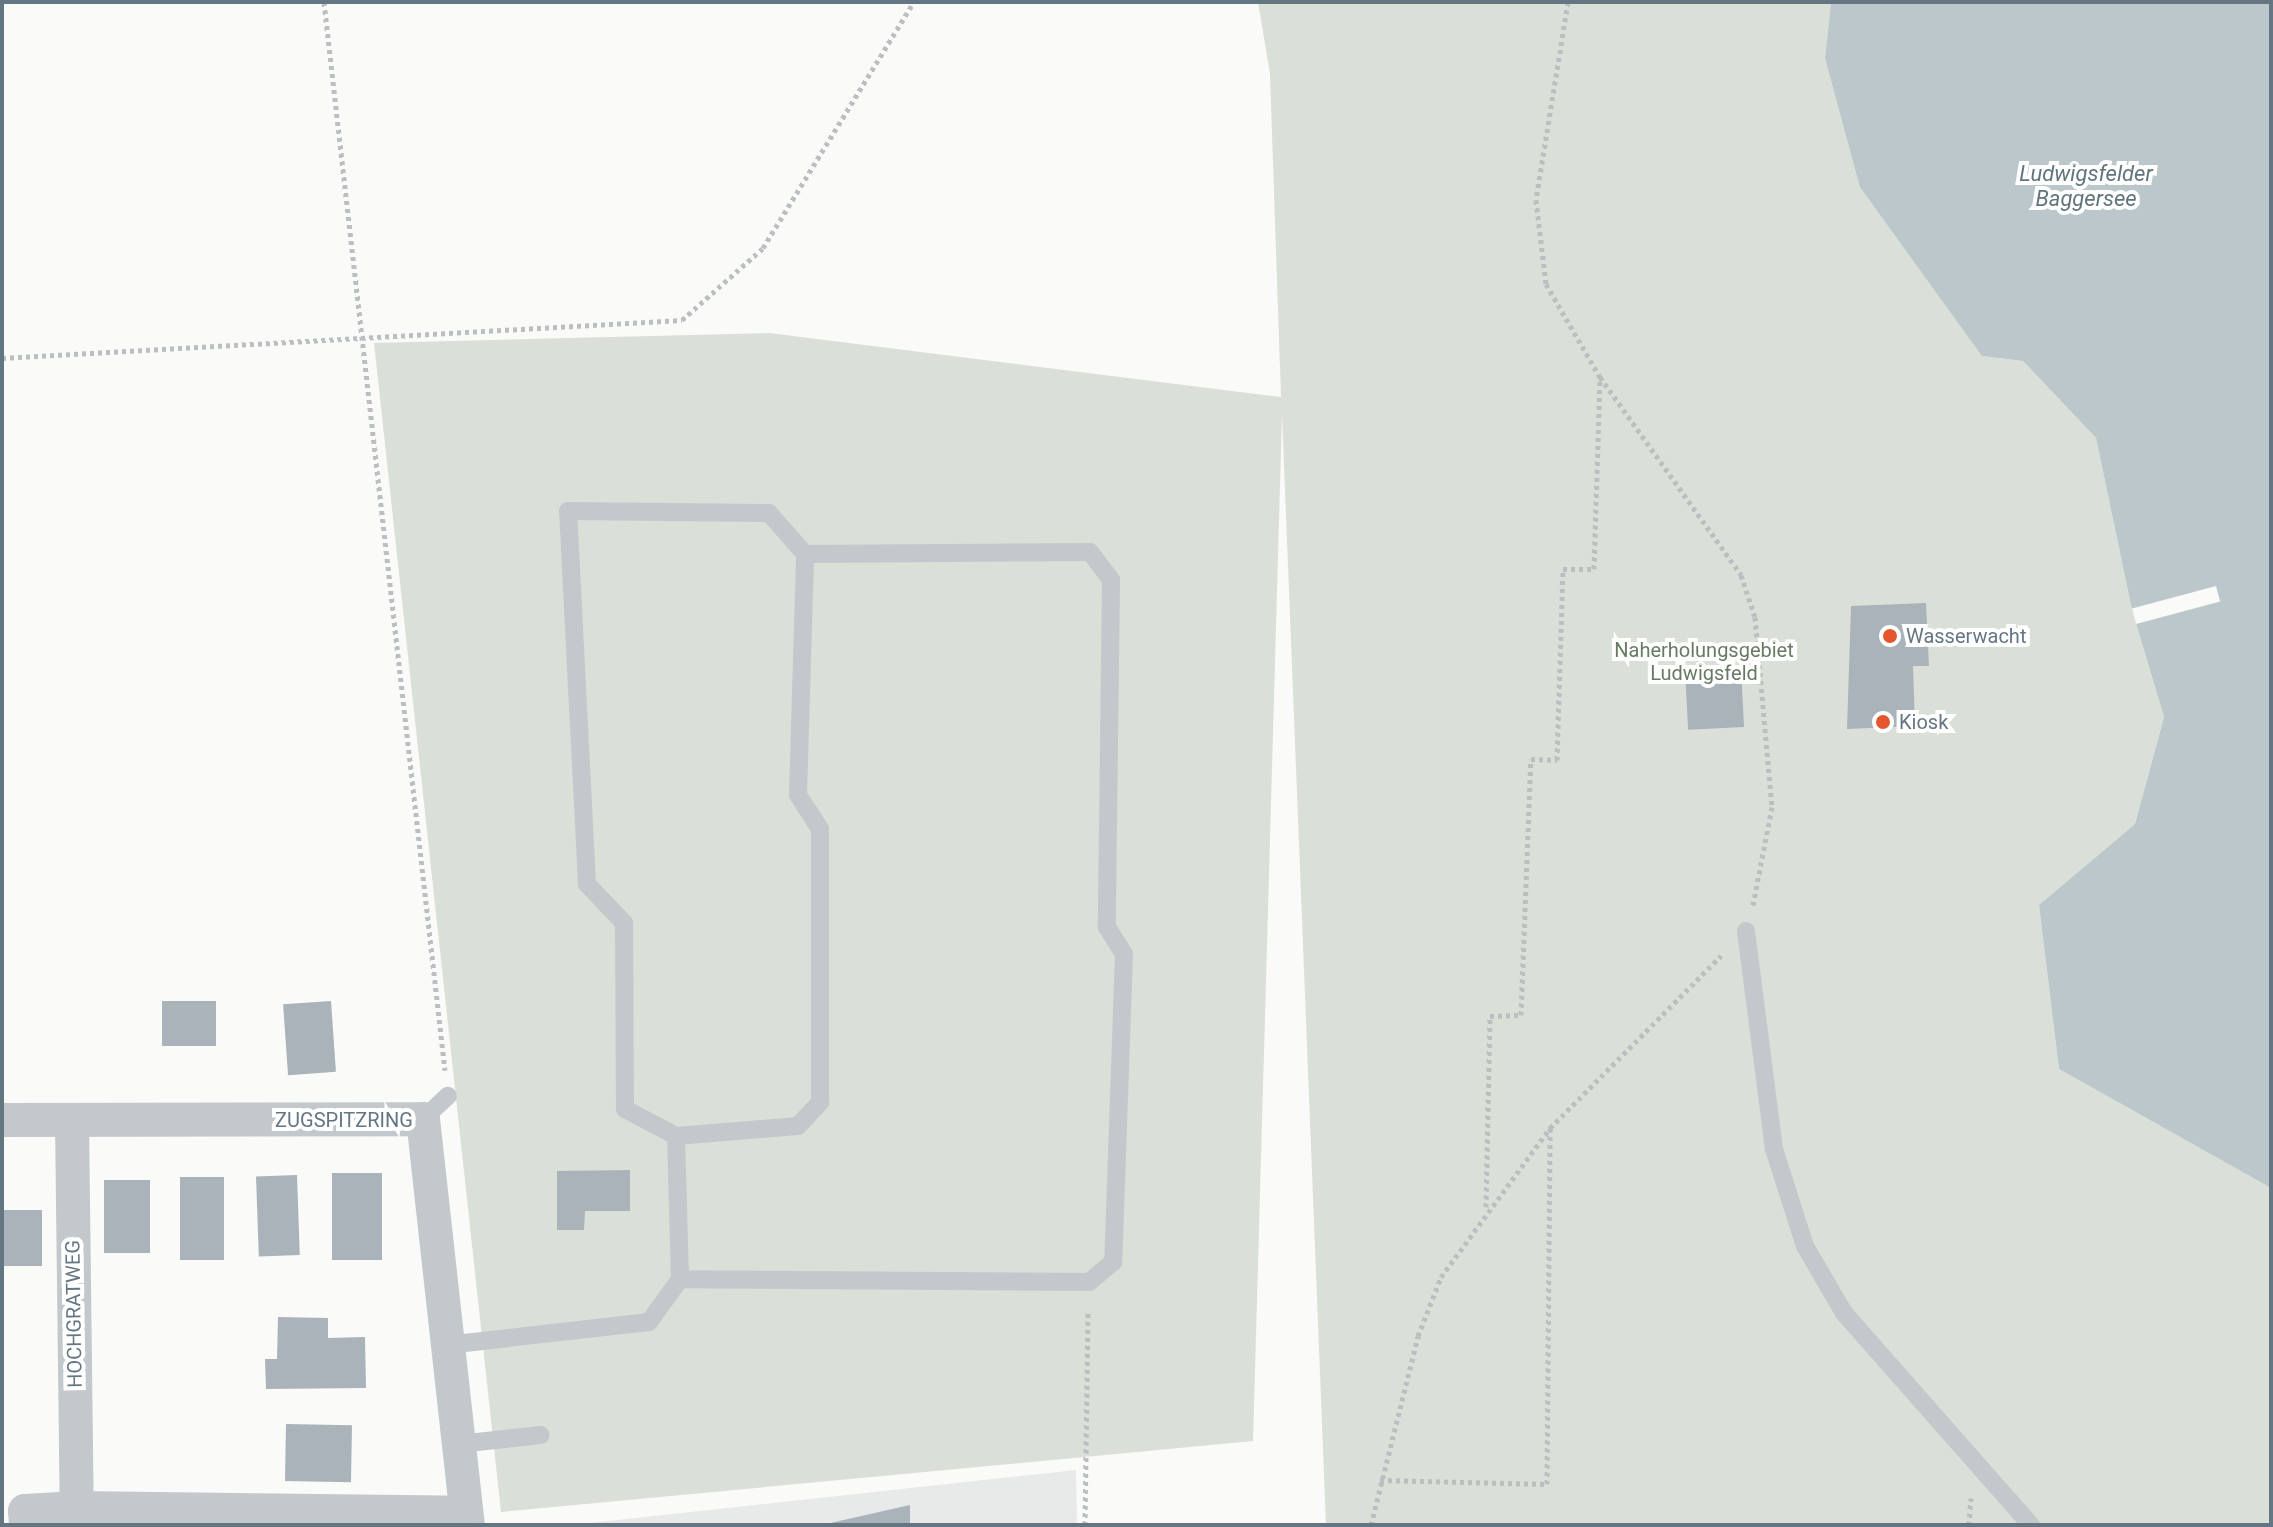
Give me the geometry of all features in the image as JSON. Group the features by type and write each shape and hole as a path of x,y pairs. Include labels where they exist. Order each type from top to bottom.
{"street":[{"name":"ZUGSPITZRING","path":"2,1120 423,1119 467,1519"},
{"name":"HOCHGRATWEG","path":"72,1120 77,1508"},
{"path":"26,1525 25,1511 77,1508 467,1519"}],"lane":[{"path":"568,511 769,513 805,554 798,795 820,829 820,1102 798,1126 676,1136 625,1109 624,923 587,884 568,511"},
{"path":"680,1279 1089,1282 1113,1262 1124,954 1107,927 1111,580 1090,552 805,554"},
{"path":"1746,931 1774,1149 1805,1246 1844,1313 2031,1525"},
{"path":"423,1119 448,1096"},
{"path":"447,1345 649,1322 680,1279 676,1136"},
{"path":"459,1444 541,1435"}],"path":[{"path":"324,2 358,338 448,1096"},
{"path":"2,358 682,320 763,248 914,2"},
{"path":"1371,1525 1418,1336 1441,1277 1486,1208 1550,1128 1746,931 1772,807 1755,617 1741,575 1701,512 1600,377 1546,284 1536,200 1568,2"},
{"path":"1486,1208 1490,1016 1521,1015 1531,759 1557,760 1563,569 1594,569 1600,377"},
{"path":"1380,1480 1547,1484 1550,1128"},
{"path":"1085,1525 1089,1282"}],"shaded area":[{"path":"1076,1470 1077,1525 571,1525"}],"green space":[{"name":"Naherholungsgebiet Ludwigsfeld","path":"1258,2 1831,2 1825,58 1982,356 2023,361 2096,438 2132,610 2164,717 2135,824 2039,905 2059,1069 2271,1188 2271,1525 1326,1525 1282,414 1253,1441 501,1512 374,343 769,333 1281,397 1270,74"}],"water":[{"name":"Ludwigsfelder Baggersee","path":"1831,2 2271,2 2271,1188 2059,1069 2039,905 2135,824 2164,717 2132,610 2096,438 2023,361 1982,356 1860,187 1825,58"}],"pier":[{"path":"2216,586 2220,601 2136,624 2132,609"}],"building":[{"path":"1926,603 1929,666 1913,666 1915,726 1847,729 1851,606"},
{"path":"1741,668 1744,727 1688,730 1685,671"},
{"path":"162,1001 216,1001 216,1046 162,1046"},
{"path":"331,1001 336,1072 288,1075 283,1004"},
{"path":"630,1170 630,1211 585,1211 584,1230 557,1230 557,1171"},
{"path":"332,1173 382,1173 382,1260 332,1260"},
{"path":"297,1175 300,1255 259,1256 256,1176"},
{"path":"180,1177 224,1177 224,1260 180,1260"},
{"path":"104,1180 150,1180 150,1253 104,1253"},
{"path":"2,1210 42,1210 42,1266 2,1266"},
{"path":"278,1317 328,1318 328,1338 365,1337 366,1388 266,1389 265,1359 277,1359"},
{"path":"286,1424 352,1425 351,1482 285,1481"},
{"path":"910,1505 910,1525 826,1525 826,1524"}],"place":[{"name":"Wasserwacht","path":"1890,636"},
{"name":"Kiosk","path":"1883,722"}]}
